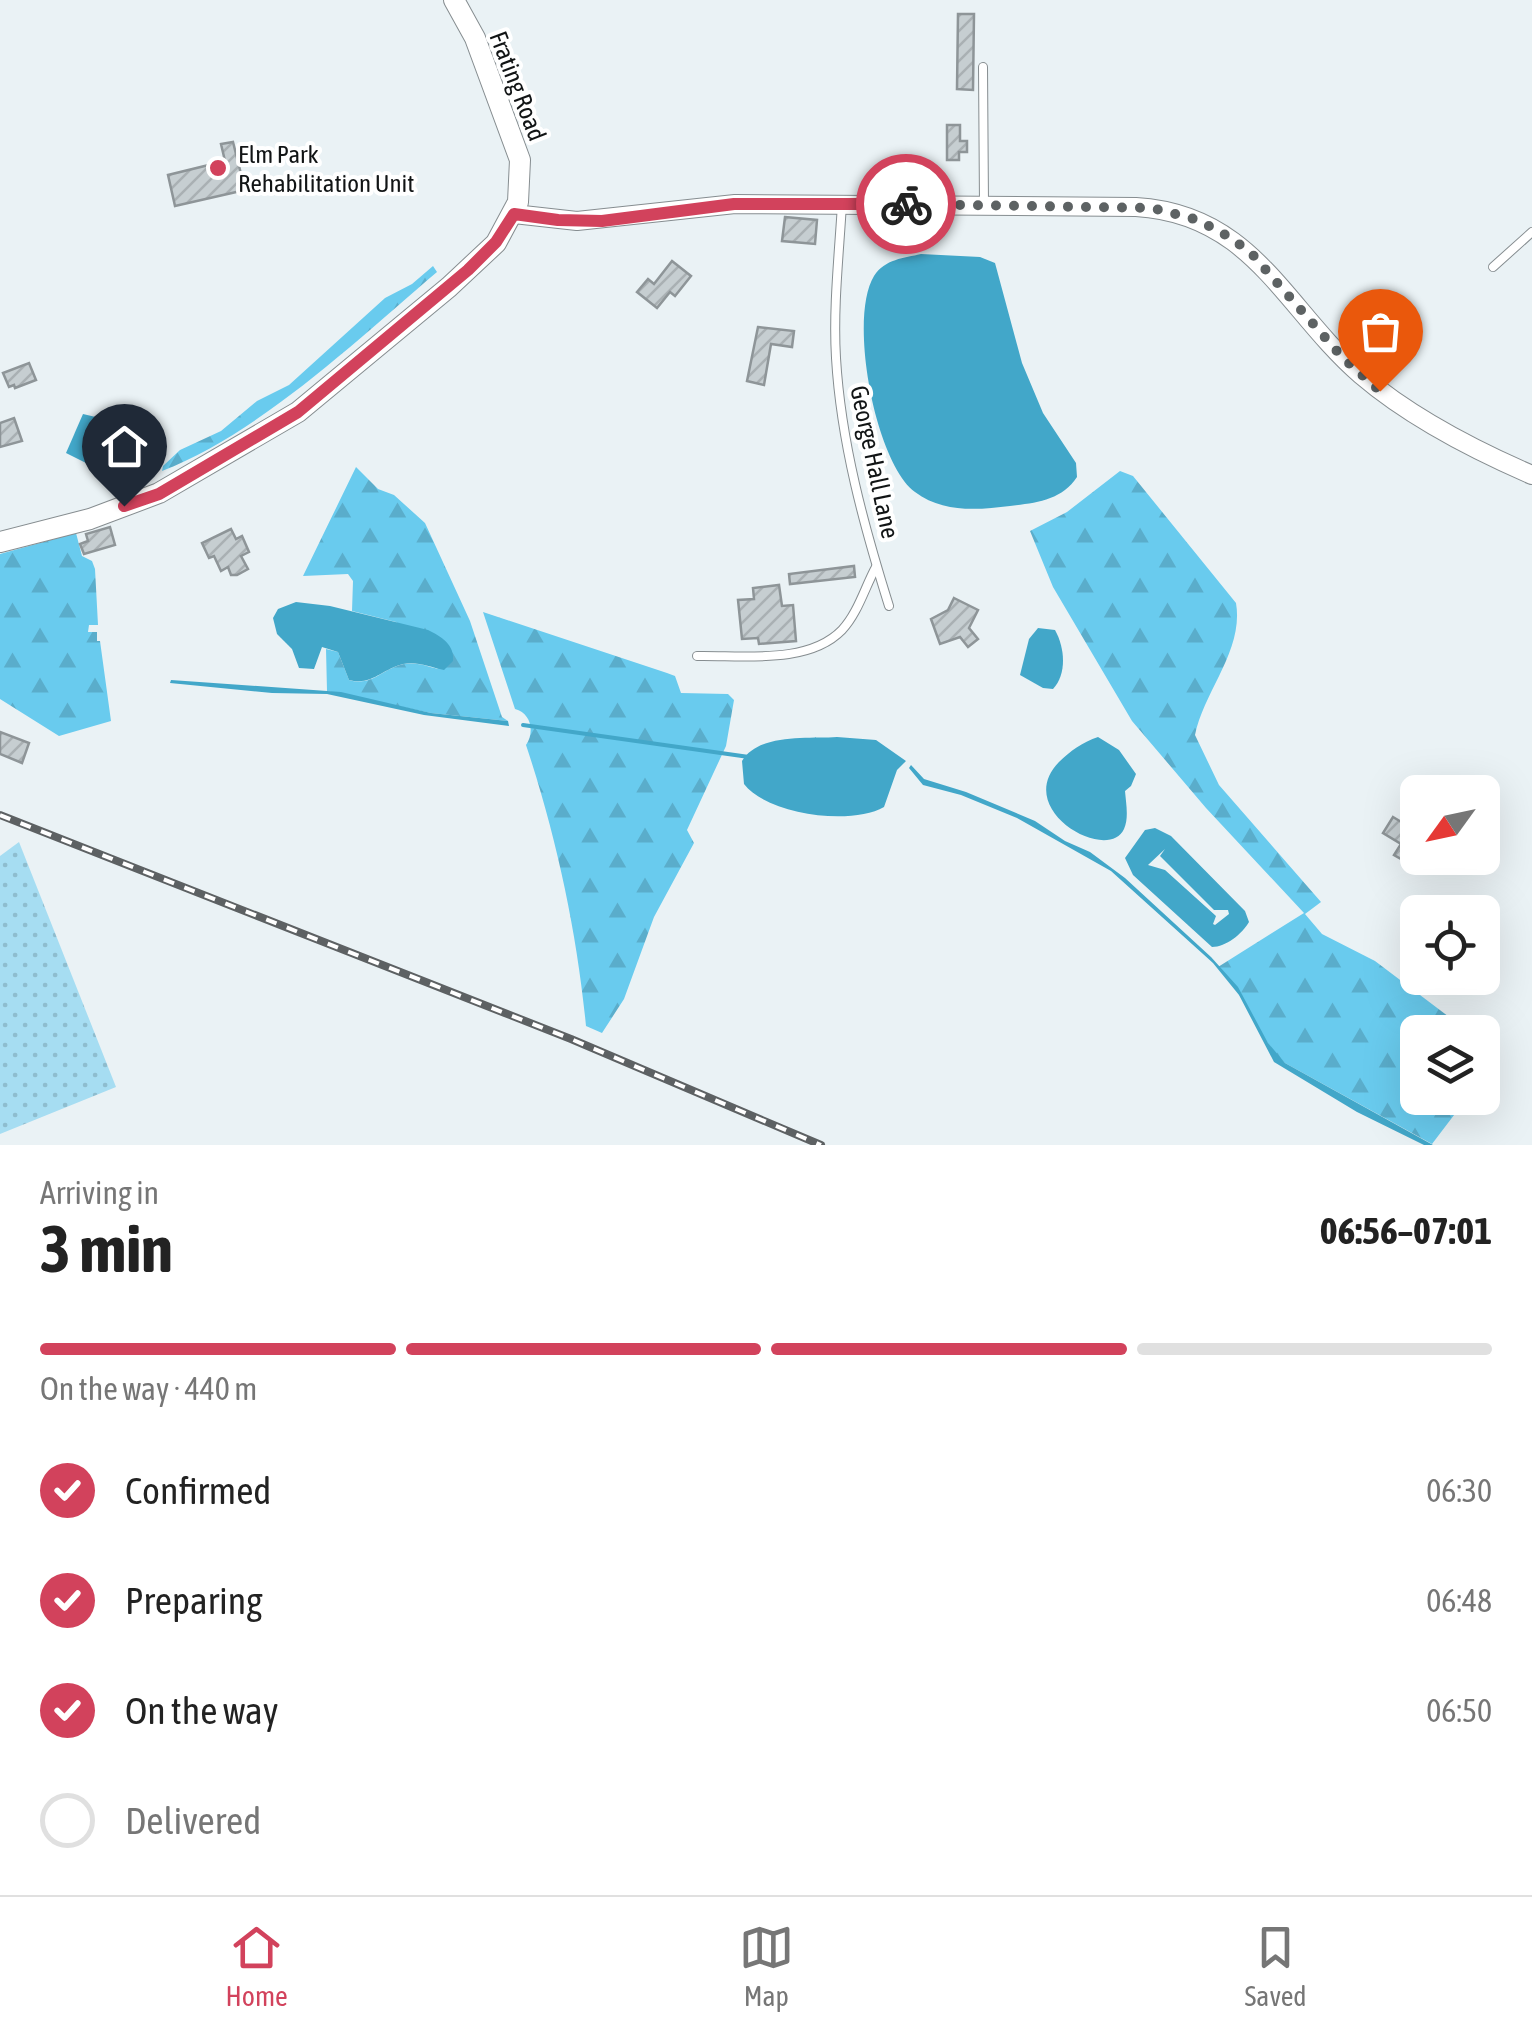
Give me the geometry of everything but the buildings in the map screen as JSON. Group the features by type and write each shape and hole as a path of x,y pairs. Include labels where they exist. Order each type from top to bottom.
{"main road":[{"name":"Frating Road","path":"454,0 474,38 520,160 521,188 514,214"},
{"path":"0,542 90,519 159,494 298,412 449,287 496,242 514,214"}],"street":[{"path":"514,214 602,221 734,204 1152,208 1207,224 1252,254 1343,358 1380,391 1441,429 1532,475"}],"lane":[{"path":"984,66 984,205"},
{"name":"George Hall Lane","path":"842,204 836,341 839,400 846,444 888,606"},
{"path":"1492,267 1532,232"},
{"path":"698,656 800,652 829,640 852,616 876,567"}],"green space":[{"path":"433,266 437,272 306,383 235,433 162,471 180,450 221,431 257,401 289,385 385,298 412,284"},
{"path":"356,467 378,489 394,495 425,523 470,621 502,717 508,721 431,713 327,691 326,649 338,652 349,680 371,679 404,664 438,669 396,622 352,611 353,581 348,574 303,576"},
{"path":"1120,471 1133,476 1236,603 1237,620 1229,654 1195,735 1219,785 1321,902 1305,914 1322,934 1375,961 1400,980 1400,995 1420,995 1446,1015 1400,1015 1400,1115 1454,1115 1432,1144 1285,1063 1218,967 1304,913 1132,721 1053,587 1030,531 1067,512"},
{"path":"76,533 82,556 92,561 95,569 98,625 89,625 88,632 97,632 100,641 111,721 59,736 0,699 0,554"},
{"path":"483,612 675,676 681,693 728,694 734,700 726,746 687,830 694,843 654,917 624,999 602,1033 586,1026 564,884 526,745 530,724 525,714 515,709"}],"shaded area":[{"path":"921,254 980,257 995,263 1022,363 1043,413 1076,463 1077,477 1064,491 1039,502 961,508 926,499 901,476 888,452 870,389 864,323 867,296 878,270 895,260"},
{"path":"83,414 109,424 90,465 66,453"},
{"path":"296,602 330,606 428,630 449,646 453,661 444,670 403,664 357,681 349,680 338,652 322,647 314,669 299,668 292,649 277,634 273,618 278,609"},
{"path":"1038,628 1055,630 1061,645 1062,668 1053,689 1020,675 1029,639"},
{"path":"171,680 341,692 431,713 508,721 509,726 424,715 327,694 272,693 170,683"},
{"path":"1098,737 1119,750 1136,774 1125,791 1124,829 1115,838 1100,840 1068,827 1047,798 1048,780 1059,762"},
{"path":"785,739 876,740 906,761 897,770 884,807 852,816 811,814 771,803 744,784 742,761 760,746"},
{"path":"911,765 924,779 1035,821 1090,852 1125,878 1211,957 1238,987 1268,1043 1285,1063 1433,1145 1424,1145 1357,1112 1274,1062 1239,995 1213,963 1111,871 1017,818 961,795 923,785 909,768"},
{"path":"1155,828 1171,836 1245,911 1249,922 1238,935 1212,947 1133,875 1125,858 1145,830","holes":["1165,849 1160,856 1214,910 1228,910 1229,914 1213,924 1216,916 1165,870 1148,865"]},
{"path":"19,842 116,1087 0,1134 0,856"}],"waterway":[{"path":"523,725 749,757"}],"railway":[{"path":"0,815 571,1039 821,1145"}],"way so far":[{"path":"906,204 1152,208 1198,220 1252,254 1343,358 1380,391"}],"place":[{"name":"Elm Park Rehabilitation Unit","path":"218,168"}],"route":[{"path":"124,506 159,494 298,412 486,254 514,214 602,221 734,204 906,204"}]}
